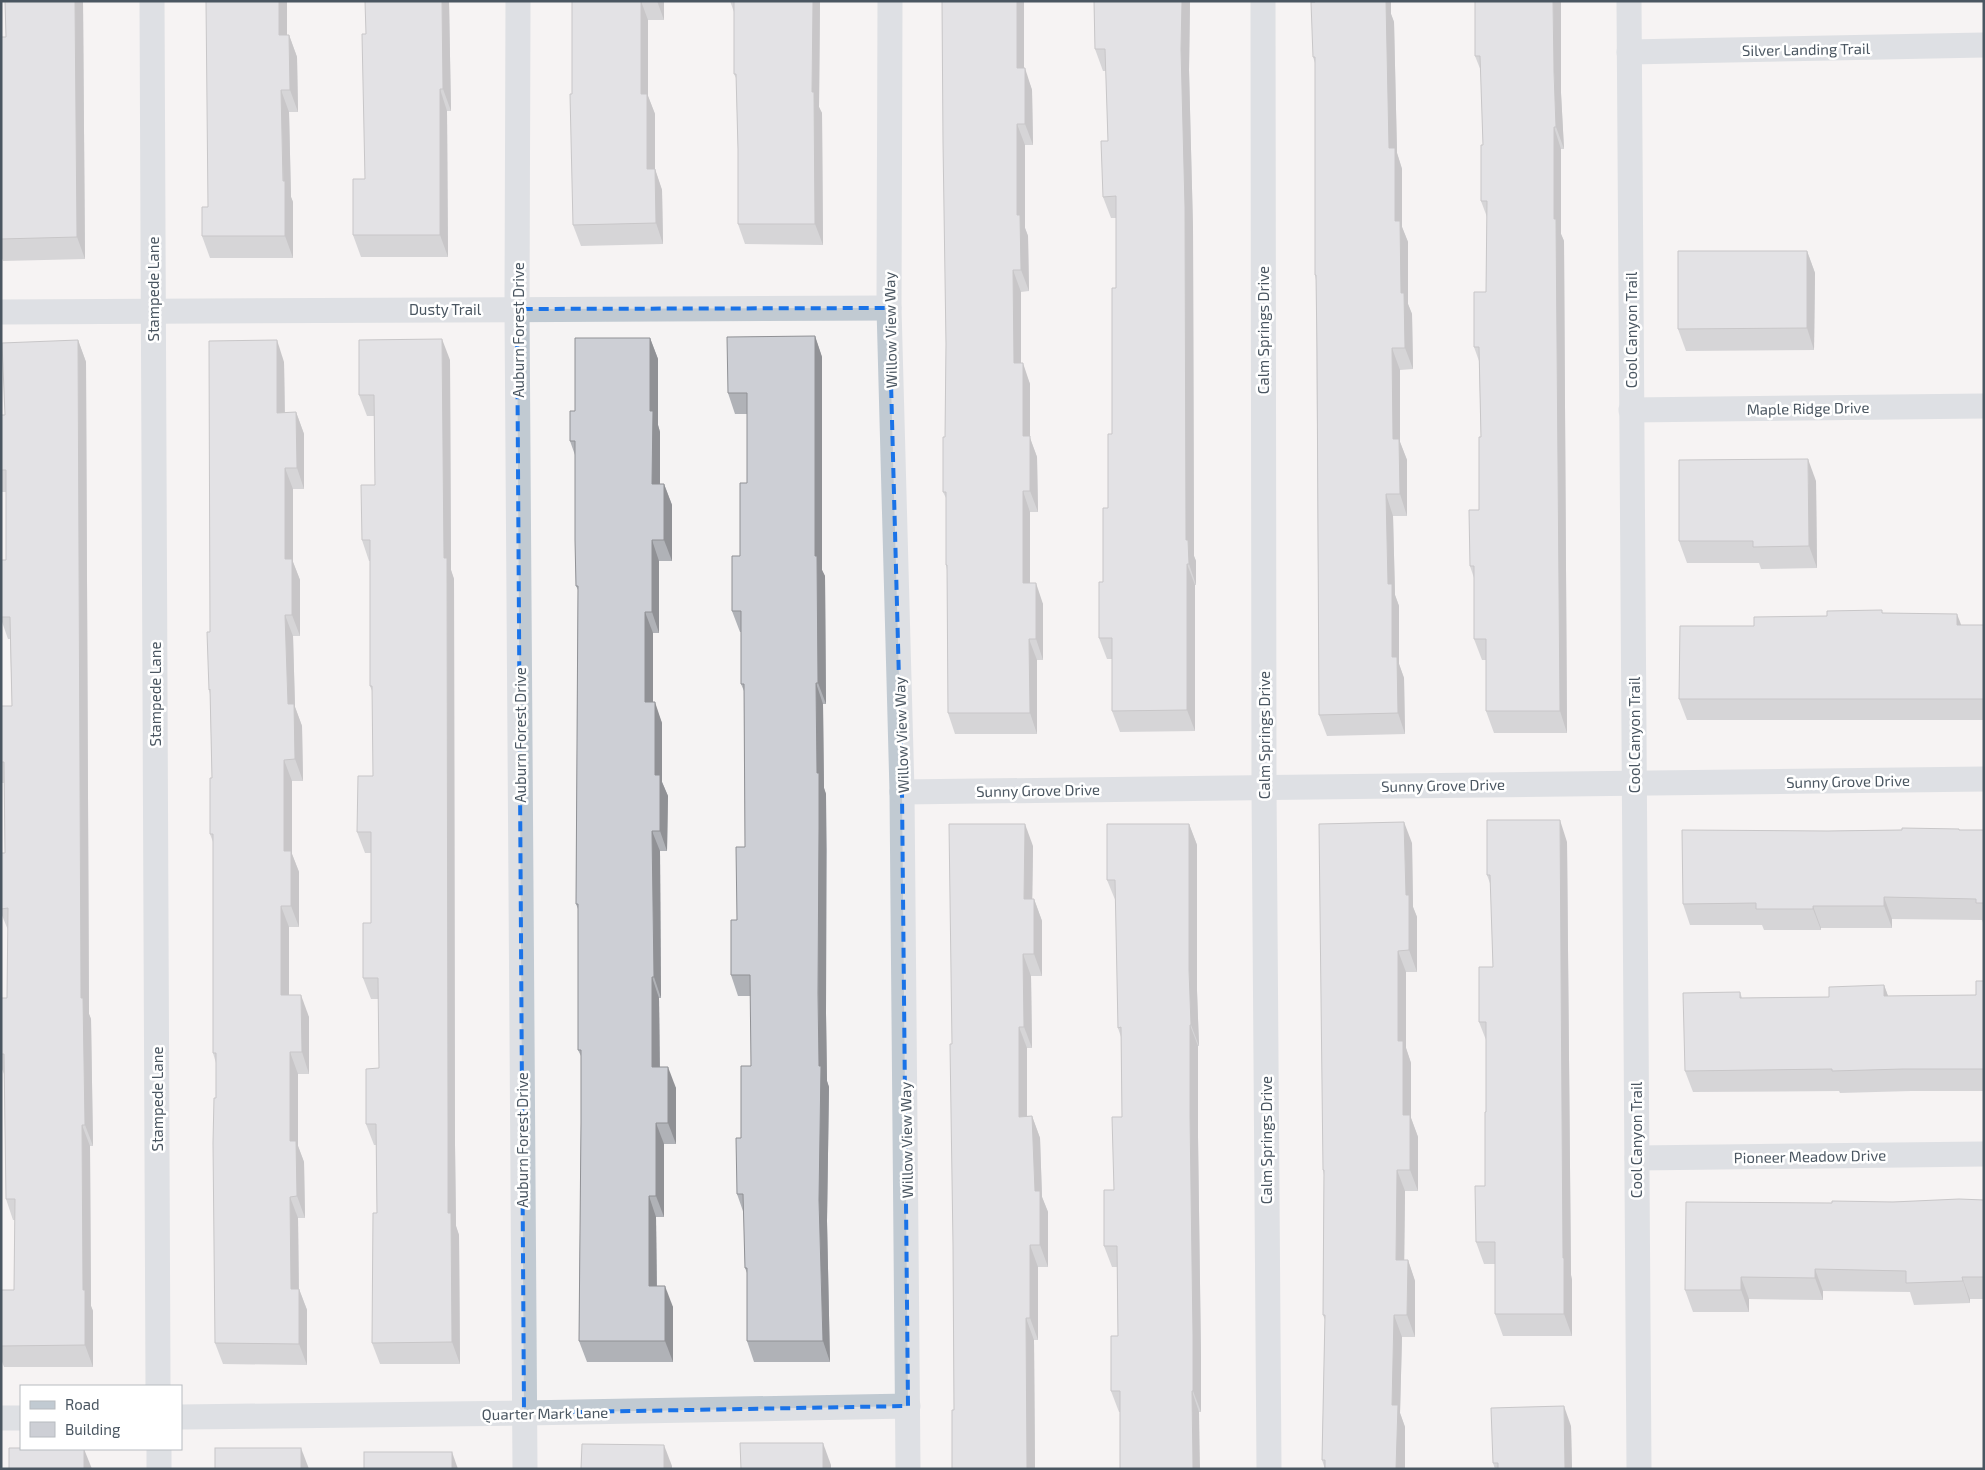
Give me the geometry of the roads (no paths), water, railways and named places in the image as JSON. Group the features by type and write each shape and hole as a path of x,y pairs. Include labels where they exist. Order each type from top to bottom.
{"street":[{"name":"Stampede Lane","path":"152,1 158,1385"},
{"name":"Auburn Forest Drive","path":"518,1 517,309 525,1469"},
{"name":"Willow View Way","path":"890,1 889,308 902,792 908,1469"},
{"name":"Calm Springs Drive","path":"1263,1 1264,788 1269,1469"},
{"name":"Cool Canyon Trail","path":"1628,1 1639,1469"},
{"name":"Silver Landing Trail","path":"1629,52 1984,45"},
{"name":"Dusty Trail","path":"1,312 889,308"},
{"name":"Maple Ridge Drive","path":"1631,410 1984,406"},
{"name":"Sunny Grove Drive","path":"902,792 1984,779"},
{"name":"Pioneer Meadow Drive","path":"1637,1158 1984,1154"},
{"name":"Quarter Mark Lane","path":"182,1417 908,1406"},
{"path":"1,1418 20,1418"},
{"path":"158,1450 159,1469"}]}
